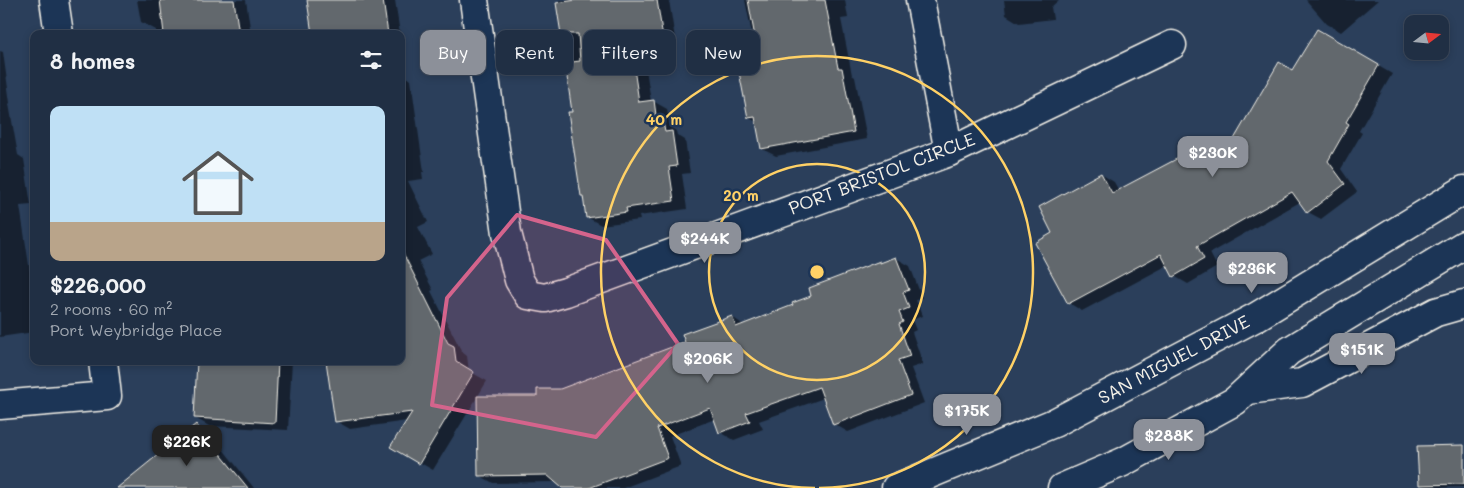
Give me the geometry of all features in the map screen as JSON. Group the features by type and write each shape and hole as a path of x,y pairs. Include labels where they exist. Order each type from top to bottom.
{"main road":[{"path":"54,0 58,30"},
{"name":"PORT BRISTOL CIRCLE","path":"474,0 507,233 519,280 528,295 545,298 949,152 1172,45"},
{"path":"920,0 949,152"},
{"name":"SAN MIGUEL DRIVE","path":"896,488 1054,423 1256,317 1464,190"},
{"path":"1062,488 1123,462 1235,401 1289,351 1464,245"},
{"path":"1248,390 1302,382 1436,312 1464,304"},
{"path":"0,406 107,396 103,365"}],"highlighted area":[{"path":"517,215 606,240 678,344 596,437 432,405 447,298"}],"building":[{"path":"160,0 234,0 238,30 164,30"},
{"path":"307,0 383,0 387,30 311,30"},
{"path":"576,0 657,0 662,30 583,30 583,75 635,75 639,102 654,100 657,123 663,122 665,132 672,131 677,166 669,167 674,201 626,208 627,212 586,218 568,112 572,112 567,75 573,75 573,62 580,61 578,34 573,34 573,30 560,30 556,3"},
{"path":"748,0 825,0 838,68 842,68 854,132 761,149 755,117 748,118 740,75 760,75 760,30 754,30"},
{"path":"1317,29 1379,65 1346,122 1349,124 1328,161 1345,184 1307,213 1292,192 1197,246 1204,259 1173,277 1161,254 1068,304 1035,243 1052,233 1039,207 1101,173 1112,193 1186,154 1188,157 1213,141 1223,158 1279,62 1292,70"},
{"path":"405,257 448,343 454,346 456,361 474,372 419,464 390,447 412,412 335,422 327,365 405,365"},
{"path":"896,257 909,290 903,292 909,308 899,312 903,322 899,324 910,356 898,360 911,395 833,425 819,387 746,413 750,421 719,433 710,408 657,428 668,458 589,488 562,488 547,475 478,476 477,396 537,396 537,389 560,389 685,342 682,334 732,316 736,327 793,305 792,303 811,296 809,288 880,261 880,263"},
{"path":"197,365 278,365 275,423 194,418"},
{"path":"196,424 248,488 117,488"},
{"path":"1464,445 1464,484 1419,485 1417,446"}]}
